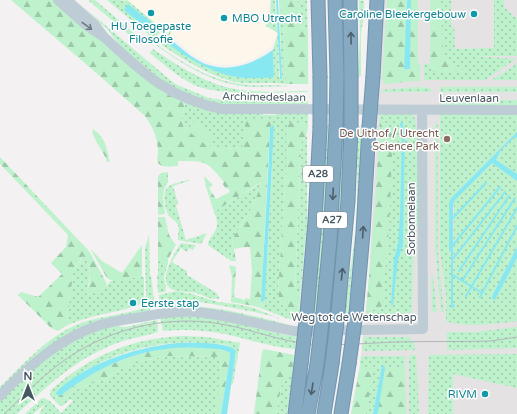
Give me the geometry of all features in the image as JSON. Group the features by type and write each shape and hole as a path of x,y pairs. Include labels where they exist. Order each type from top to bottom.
{"highway":[{"name":"A28","path":"294,414 307,313 315,221 320,128 318,0"},
{"name":"A27","path":"308,414 323,313 330,240 336,127 337,76 335,0"},
{"name":"A27","path":"324,414 338,313 348,201 351,127 350,0"},
{"name":"A27","path":"341,414 356,313 363,233 377,0"}],"main road":[{"name":"Archimedeslaan","path":"58,0 82,22 104,37 153,80 187,100 208,106 236,110 422,110"},
{"name":"Archimedeslaan","path":"66,0 95,24 104,37"},
{"name":"Leuvenlaan","path":"422,110 517,110"},
{"name":"Sorbonnelaan","path":"422,110 423,329"},
{"name":"Weg tot de Wetenschap","path":"0,396 38,360 69,338 110,322 158,314 184,312 204,313 294,331 423,329"}],"shaded area":[{"path":"127,0 269,0 269,16 265,26 278,33 270,48 254,59 239,64 213,64 195,56"},
{"name":"De Uithof / Utrecht Science Park","path":"384,0 517,0 517,414 351,414 360,364 369,278"}],"green space":[{"path":"11,0 53,0 143,77 163,92 185,103 182,119 183,126 216,150 242,147 246,119 270,118 272,125 270,127 261,301 263,309 231,302 232,277 229,265 236,267 234,297 245,300 245,298 250,299 252,271 250,247 234,249 236,261 231,261 233,238 249,213 258,193 260,183 214,212 204,176 213,185 209,188 216,199 230,192 228,188 226,189 222,183 224,182 213,169 205,163 194,161 178,161 178,166 165,166 159,164 157,160 158,147 156,138 153,129 145,116"},
{"path":"88,0 95,0 143,41 141,45"},
{"path":"107,0 127,0 161,28 164,24 165,26 154,39"},
{"path":"271,0 275,0 278,33 266,26 270,14"},
{"path":"279,0 281,0 286,84 242,83 221,78 199,68 159,43 171,30 172,31 168,37 169,38 165,42 200,64 274,77 273,50 278,33 279,77 282,79"},
{"path":"281,0 298,0 301,26 308,33 308,84 286,84"},
{"path":"298,0 307,0 308,33 301,26"},
{"path":"359,0 364,1 364,16 361,33 361,76 358,76 360,33"},
{"path":"387,0 418,0 418,63 420,64 420,81 385,84 382,80"},
{"path":"430,0 441,0 443,53 449,62 466,72 432,72 430,64"},
{"path":"441,0 451,0 451,27 454,27 455,49 494,48 494,0 504,0 504,7 517,19 517,56 474,56 516,59 485,80 424,80 424,64 430,64 432,72 465,71 449,62 443,53"},
{"path":"80,4 175,84 209,98 223,100 308,101 308,107 229,106 179,93 125,53 108,30"},
{"path":"156,44 186,64 218,79 246,85 290,86 238,86 211,78 173,57"},
{"path":"153,49 195,75 218,85 241,90 308,92 249,93 217,91 204,88 192,84 170,70 150,53"},
{"path":"517,63 517,80 491,80 508,70"},
{"path":"417,87 430,88 431,92 381,92 382,90"},
{"path":"440,87 517,87 517,92 440,92"},
{"path":"441,100 517,100 517,106 440,106"},
{"path":"185,103 205,110 261,113 263,115 275,115 278,113 308,113 308,124 292,122 286,129 286,170 278,292 280,301 284,307 299,313 298,321 263,309 262,303 265,299 274,127 270,119 242,147 216,150 183,126 182,119"},
{"path":"380,113 413,114 417,132 418,147 419,218 416,229 414,229 412,312 368,320 369,315 366,313 382,306 389,228 393,135 386,123 380,119"},
{"path":"440,114 517,114 517,132 451,198 449,203 449,250 451,252 451,309 455,306 453,303 454,202 455,199 492,163 517,181 517,247 493,294 495,300 517,258 517,321 472,325 446,321 446,296 440,251"},
{"path":"380,119 386,123 393,135 389,228 382,306 366,313 375,205"},
{"path":"195,120 215,136 207,146 187,130"},
{"path":"292,122 308,124 308,130 301,143 295,289 300,298 299,313 284,307 280,301 278,292 286,170 286,129"},
{"path":"435,123 438,123 438,252 444,312 441,312 435,247"},
{"path":"342,127 344,127 344,135 341,206 332,313 329,313"},
{"path":"357,127 360,127 361,136 357,217 348,313 345,313 357,215"},
{"path":"325,128 329,128 325,211 316,313 313,313"},
{"path":"92,129 103,139 110,162 107,162 94,138"},
{"path":"307,135 307,223 300,298 295,290 301,143"},
{"path":"515,137 517,138 517,174 496,160 501,150"},
{"path":"0,157 89,251 106,282 107,286 89,295 86,294 89,285 90,273 89,266 83,256 74,270 66,326 58,331 51,328 18,295 21,292 38,297 62,274 51,263 66,247 68,235 0,164"},
{"path":"168,172 168,182 164,190 163,197 165,214 158,215 158,176 161,173"},
{"path":"191,180 173,186 178,203 176,206 186,240 207,233 201,244 178,240 178,225 169,216 165,205 164,196 169,186"},
{"path":"261,183 249,213 233,238 231,261 208,245 208,242 217,225 217,219 214,212"},
{"path":"158,217 165,217 169,235 176,245 168,259 168,263 158,263"},
{"path":"149,235 150,275 154,301 146,302 145,248"},
{"path":"181,243 196,245 193,250 189,248 187,252 181,248 172,262 187,271 187,275 218,294 217,295 220,298 211,298 196,293 173,290 167,285 166,273 168,266"},
{"path":"142,245 142,276 119,281 107,278 91,250 102,261 122,273"},
{"path":"84,256 89,269 89,283 86,292 89,295 107,286 110,281 118,281 142,276 144,278 144,303 85,319 66,326 74,270"},
{"path":"158,263 168,263 164,277 165,292 158,293 157,275"},
{"path":"431,276 433,276 437,312 432,311"},
{"path":"176,291 218,302 254,308 281,319 261,313 209,304 179,300 159,300 159,295"},
{"path":"162,304 227,310 297,327 167,309"},
{"path":"152,305 149,312 96,322 0,391 0,387 49,341 60,333 89,320 132,311"},
{"path":"193,315 285,335 296,336 295,349 277,347 225,334 186,330 163,331 160,317"},
{"path":"157,320 158,332 122,341 102,349 76,364 64,373 17,414 0,414 0,400 33,369 70,341 110,326 126,327"},
{"path":"517,327 517,348 447,350 447,332 476,332"},
{"path":"183,336 207,337 240,343 233,383 231,385 236,352 230,346 224,344 185,342 145,347 126,352 107,360 72,379 57,392 58,396 54,400 50,396 51,390 66,378 96,358 129,345 146,340"},
{"path":"364,337 408,337 414,343 415,350 362,351"},
{"path":"168,348 209,348 230,353 221,414 217,414 221,362 220,358 218,357 168,356 143,361 125,367 111,375 106,380 95,382 75,390 61,402 58,403 54,400 75,384 113,364 140,354"},
{"path":"264,349 294,355 292,375 289,375 286,380 284,380 284,383 282,383 276,414 254,414 262,352"},
{"path":"517,354 517,388 453,374 453,414 428,414 429,355"},
{"path":"411,355 416,355 419,414 409,414 409,358"},
{"path":"168,356 218,357 220,358 221,362 217,414 39,414 45,404 33,414 25,414 42,398 50,401 61,413 73,401 70,399 64,405 60,406 54,400 61,402 75,390 95,382 106,380 111,375 125,367 143,361"},
{"path":"361,356 405,356 405,367 385,368 385,366 381,368 373,414 366,414 373,367 360,367"},
{"path":"374,366 366,414 351,414 360,367"},
{"path":"405,367 406,414 377,414 385,368"},
{"path":"289,375 293,375 287,414 276,414 282,383"}],"water":[{"path":"407,0 411,0 410,69 404,69"},
{"path":"128,4 159,28 154,34 124,10"},
{"path":"169,38 195,59 208,65 218,67 228,68 247,64 273,50 274,77 246,78 224,74 203,66 184,55 165,42"},
{"path":"402,121 405,133 403,245 398,260 393,305 391,305 394,259 398,244 400,215 402,135 400,123"},
{"path":"273,125 265,299 262,303 270,127"},
{"path":"517,132 517,138 515,137 501,150 496,160 517,174 517,181 492,163 455,200 453,206 453,303 455,306 451,309 449,203 451,198"},
{"path":"517,247 517,258 495,300 492,299 493,294"},
{"path":"178,343 217,344 232,348 236,351 227,414 221,414 230,353 224,350 216,349 164,349 145,353 109,365 76,384 60,396 56,393 61,387 72,379 109,359 150,347"},
{"path":"382,365 384,365 385,368 378,412 377,414 373,414"}],"waterway":[{"path":"277,0 281,78"},
{"path":"453,218 486,183"},
{"path":"453,245 500,187"},
{"path":"453,259 505,192"},
{"path":"459,271 509,196"},
{"path":"462,281 515,198"},
{"path":"466,296 517,208"},
{"path":"480,297 517,226"},
{"path":"453,275 482,293"}],"tram line":[{"path":"4,414 58,365 94,342 114,334 156,323 199,321 221,324 287,340 320,345 491,341 517,337"}],"place":[{"name":"HU Toegepaste Filosofie","path":"151,13"},
{"name":"Caroline Bleekergebouw","path":"474,14"},
{"name":"MBO Utrecht","path":"224,18"},
{"name":"De Uithof / Utrecht Science Park","path":"447,139"},
{"name":"Eerste stap","path":"133,303"},
{"name":"RIVM","path":"485,394"}]}
